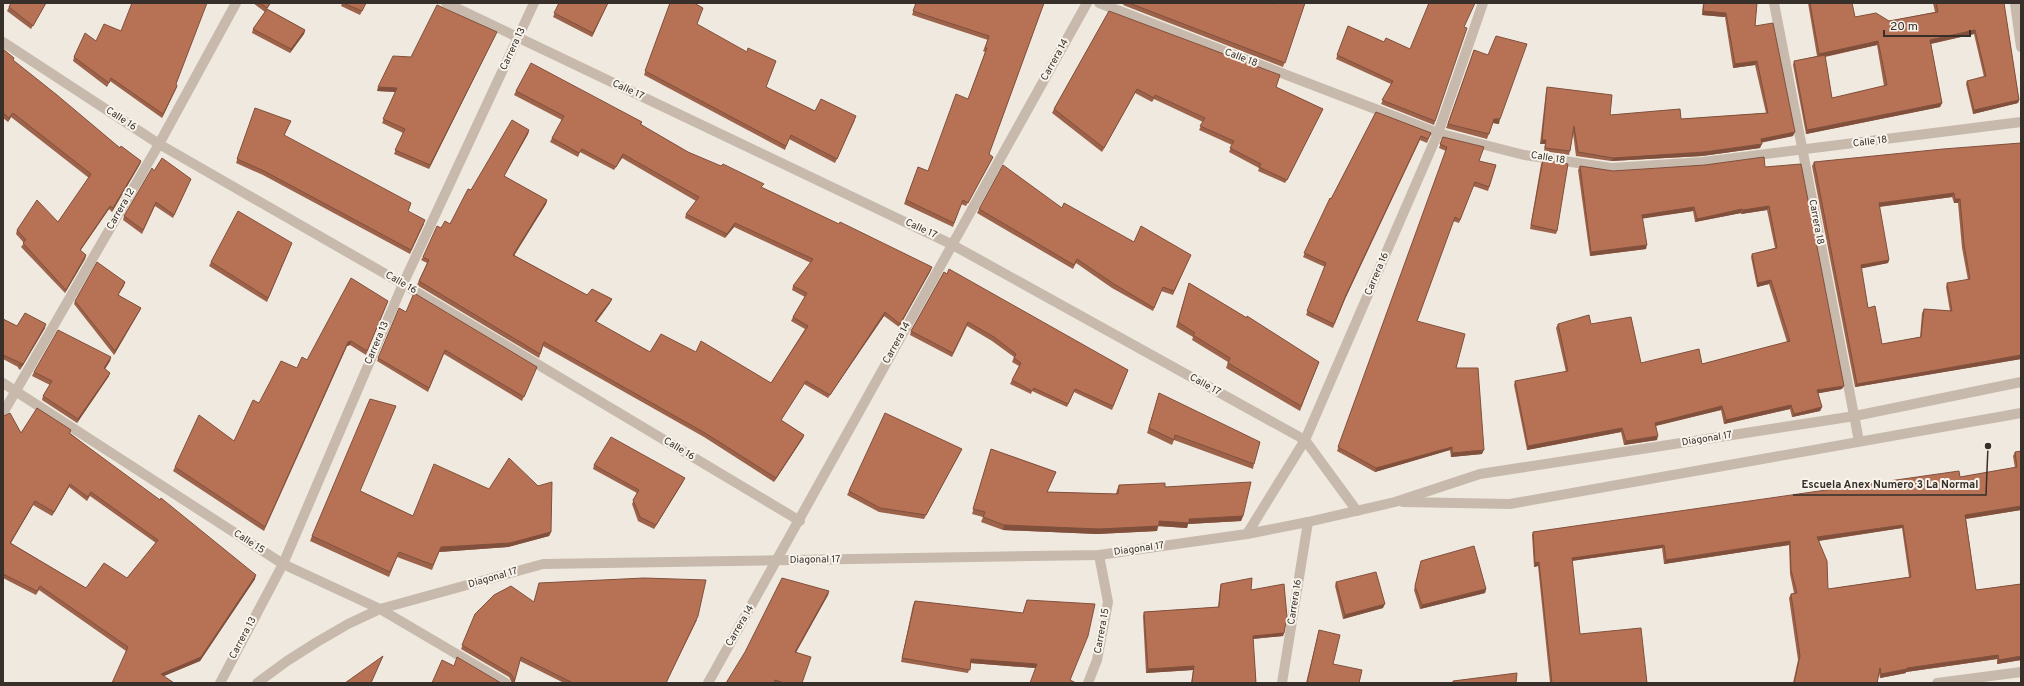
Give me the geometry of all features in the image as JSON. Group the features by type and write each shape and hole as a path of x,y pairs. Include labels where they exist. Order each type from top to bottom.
{"street":[{"name":"Carrera 12","path":"3,413 15,389 159,144 236,3"},
{"name":"Calle 17","path":"446,3 951,244 1305,440 1357,510"},
{"name":"Carrera 13","path":"220,683 282,564 403,284 534,3"},
{"name":"Carrera 14","path":"708,683 800,521 951,244 1087,3"},
{"name":"Calle 18","path":"1099,3 1438,133 1524,154 1611,168 1703,162 1802,151 2021,122"},
{"name":"Carrera 16","path":"1247,534 1305,440 1438,133 1483,3"},
{"name":"Carrera 18","path":"1774,3 1859,441"},
{"path":"2014,3 2021,46"},
{"name":"Calle 16","path":"3,42 159,144 403,284 800,521"},
{"name":"Diagonal 17","path":"257,683 287,661 317,642 348,624 380,609 543,564 1099,555 1247,534 1308,522 1395,502 1480,474 1855,416 2021,382"},
{"name":"Calle 15","path":"3,383 15,389 282,564 380,609 506,683"},
{"name":"Diagonal 17","path":"1395,502 1510,504 2021,413"},
{"name":"Carrera 16","path":"1282,683 1308,522"},
{"name":"Carrera 15","path":"1088,683 1097,660 1108,602 1099,555"},
{"path":"1937,683 2021,672"}],"building":[{"path":"11,3 46,3 33,26 9,7"},
{"path":"132,3 207,3 176,84 177,86 163,114 111,78 109,83 74,57 85,33 96,41 104,24 121,31"},
{"path":"260,3 270,3 267,8"},
{"path":"343,3 366,3 362,11"},
{"path":"559,3 608,3 593,33 554,13"},
{"path":"670,3 694,3 703,8 697,24 747,52 748,48 776,61 766,87 815,111 821,99 856,116 837,159 791,135 786,146 645,71"},
{"path":"916,3 1044,3 989,154 993,157 968,203 963,200 954,223 906,200 918,167 928,171 956,94 968,99 987,48 985,48 989,36 913,11"},
{"path":"1129,3 1273,4 1305,3 1285,63"},
{"path":"1429,3 1475,3 1464,27 1467,28 1435,121 1382,100 1393,81 1337,55 1348,26 1384,42 1386,38 1410,49"},
{"path":"1704,3 1757,3 1755,26 1773,23 1795,132 1761,139 1762,144 1704,152 1613,158 1578,152 1574,126 1570,151 1545,148 1546,140 1542,140 1547,87 1612,95 1610,115 1680,109 1681,119 1768,113 1757,61 1735,64 1726,13 1703,11"},
{"path":"1810,3 1852,3 1855,17 1876,13 1889,21 1938,12 1936,3 2004,3 2019,100 1974,110 1967,81 1986,76 1975,30 1930,40 1942,103 1807,130 1794,61 1825,55 1832,98 1887,85 1878,41 1819,54"},
{"path":"437,5 497,32 430,165 395,150 405,129 383,119 397,88 378,87 393,56 411,57"},
{"path":"267,9 305,30 291,49 253,29"},
{"path":"1109,11 1280,75 1276,87 1323,109 1287,180 1259,167 1261,164 1230,148 1234,141 1200,126 1205,118 1155,95 1154,98 1137,89 1104,148 1054,109"},
{"path":"1496,36 1527,44 1500,119 1494,119 1489,134 1448,124 1474,50 1488,55"},
{"path":"3,49 14,58 13,60 120,148 121,146 141,161 113,208 110,206 80,250 86,255 66,290 23,243 26,240 17,230 37,200 58,222 91,174 13,113 9,118 3,113"},
{"path":"531,63 642,122 640,124 688,152 721,166 723,164 764,184 761,187 839,224 840,222 932,267 900,324 885,312 830,395 806,381 781,420 804,435 776,478 705,433 544,342 540,354 419,281 429,260 423,257 437,226 441,228 445,221 450,224 468,189 471,190 512,120 529,130 504,176 547,200 513,255 587,295 592,289 612,299 595,321 650,352 661,334 696,352 701,341 771,383 808,326 793,317 807,293 793,286 813,259 735,223 727,234 686,214 699,197 623,154 616,167 582,149 579,153 552,138 564,116 516,91"},
{"path":"255,108 291,121 284,135 411,203 408,211 425,220 411,250 264,171 237,159"},
{"path":"1376,112 1431,133 1428,139 1421,136 1346,295 1334,324 1307,311 1326,263 1304,253 1330,198 1331,199"},
{"path":"1443,137 1484,147 1479,161 1496,165 1489,187 1475,182 1460,220 1455,217 1417,321 1465,334 1456,368 1478,368 1484,450 1452,453 1452,447 1376,468 1338,447 1447,147 1440,144"},
{"path":"2021,143 2021,355 1857,384 1814,162","holes":["1954,193 1955,199 1960,199 1964,244 1970,279 1947,283 1952,311 1924,309 1921,337 1882,344 1875,306 1868,308 1861,265 1889,260 1879,203"]},
{"path":"1764,157 1765,167 1801,164 1844,386 1817,390 1822,407 1794,414 1791,405 1726,420 1722,406 1655,423 1658,436 1626,441 1622,428 1528,446 1515,381 1568,371 1558,324 1589,315 1591,324 1631,317 1641,363 1699,349 1702,364 1790,341 1771,280 1758,283 1752,254 1777,248 1769,206 1742,209 1697,219 1694,207 1642,215 1647,245 1591,252 1580,166 1613,171 1705,165"},
{"path":"162,158 191,179 174,215 156,202 143,230 124,216 152,168 154,171"},
{"path":"1543,160 1568,164 1557,231 1531,225"},
{"path":"1003,165 1062,208 1064,203 1134,242 1141,226 1191,255 1174,291 1163,287 1154,308 1114,284 1077,259 1074,265 979,209"},
{"path":"238,211 292,243 268,298 211,262"},
{"path":"97,262 125,282 118,295 141,308 115,351 75,301"},
{"path":"949,269 1128,370 1113,406 1075,389 1068,404 1034,388 1032,391 1012,380 1021,363 1014,358 1016,354 994,337 968,322 953,353 911,331 944,272 947,274"},
{"path":"351,278 388,301 367,351 351,341 348,342 265,527 175,467 199,415 234,441 253,400 259,403 281,361 297,368 302,357 307,360"},
{"path":"1189,283 1247,318 1247,316 1319,362 1301,406 1228,363 1230,358 1193,335 1195,333 1178,322"},
{"path":"414,293 537,367 524,397 445,350 429,388 378,358 399,308 406,312"},
{"path":"25,313 46,324 22,366 19,365 23,364 3,355 3,319 17,326"},
{"path":"58,330 111,357 104,368 110,373 78,419 43,396 52,381 34,372"},
{"path":"1159,393 1260,442 1254,464 1175,435 1174,440 1149,428"},
{"path":"370,399 396,406 360,491 413,516 434,464 489,489 509,458 538,486 552,482 551,532 510,543 441,547 433,565 399,552 390,572 312,536"},
{"path":"37,408 71,430 69,433 160,500 161,498 256,575 201,657 161,674 174,683 112,683 128,647 40,586 37,591 3,574 3,415 4,416 10,413 21,433","holes":["70,484 88,497 91,492 158,540 127,578 104,563 86,588 10,543 35,501 54,512"]},
{"path":"885,413 962,449 926,515 880,508 849,491"},
{"path":"611,437 685,478 656,525 640,517 633,500 639,490 594,465"},
{"path":"991,449 1056,472 1047,492 1118,494 1119,485 1165,483 1165,487 1251,482 1243,516 1189,519 1189,523 1159,521 1159,526 1099,529 1004,525 983,517 985,512 973,509"},
{"path":"2021,451 2021,506 1965,515 1976,590 2021,584 2021,656 1999,660 1998,655 1907,668 1881,674 1880,668 1877,683 1794,683 1800,656 1791,594 1797,593 1791,570 1790,541 1666,560 1664,545 1572,558 1580,634 1641,628 1647,683 1552,683 1539,562 1535,563 1533,532 1959,471 1960,477 2017,467 2015,452","holes":["1903,525 1911,577 1828,589 1827,561 1817,537"]},
{"path":"1474,546 1486,589 1422,605 1415,586 1421,561"},
{"path":"1376,572 1385,604 1345,615 1336,582"},
{"path":"644,578 706,580 698,616 666,683 573,683 521,657 514,683 512,683 514,679 511,674 462,645 475,614 494,595 511,586 534,602 539,583"},
{"path":"782,578 829,591 795,652 811,657 802,683 784,683 775,680 774,683 726,683 745,652"},
{"path":"1252,578 1251,590 1284,584 1287,617 1284,633 1253,636 1256,683 1192,683 1194,666 1148,669 1144,612 1219,607 1221,584"},
{"path":"1027,600 1095,604 1088,636 1070,680 1076,683 1030,683 1037,664 971,659 970,670 902,658 915,601 1023,613"},
{"path":"1319,630 1340,635 1333,664 1362,670 1359,683 1307,683"},
{"path":"383,656 371,683 345,683"},
{"path":"457,657 501,683 432,683 442,660 454,666"},
{"path":"1517,673 1516,683 1453,683 1453,681"}],"place":[{"name":"Escuela Anex Numero 3 La Normal","path":"1988,446"}]}
